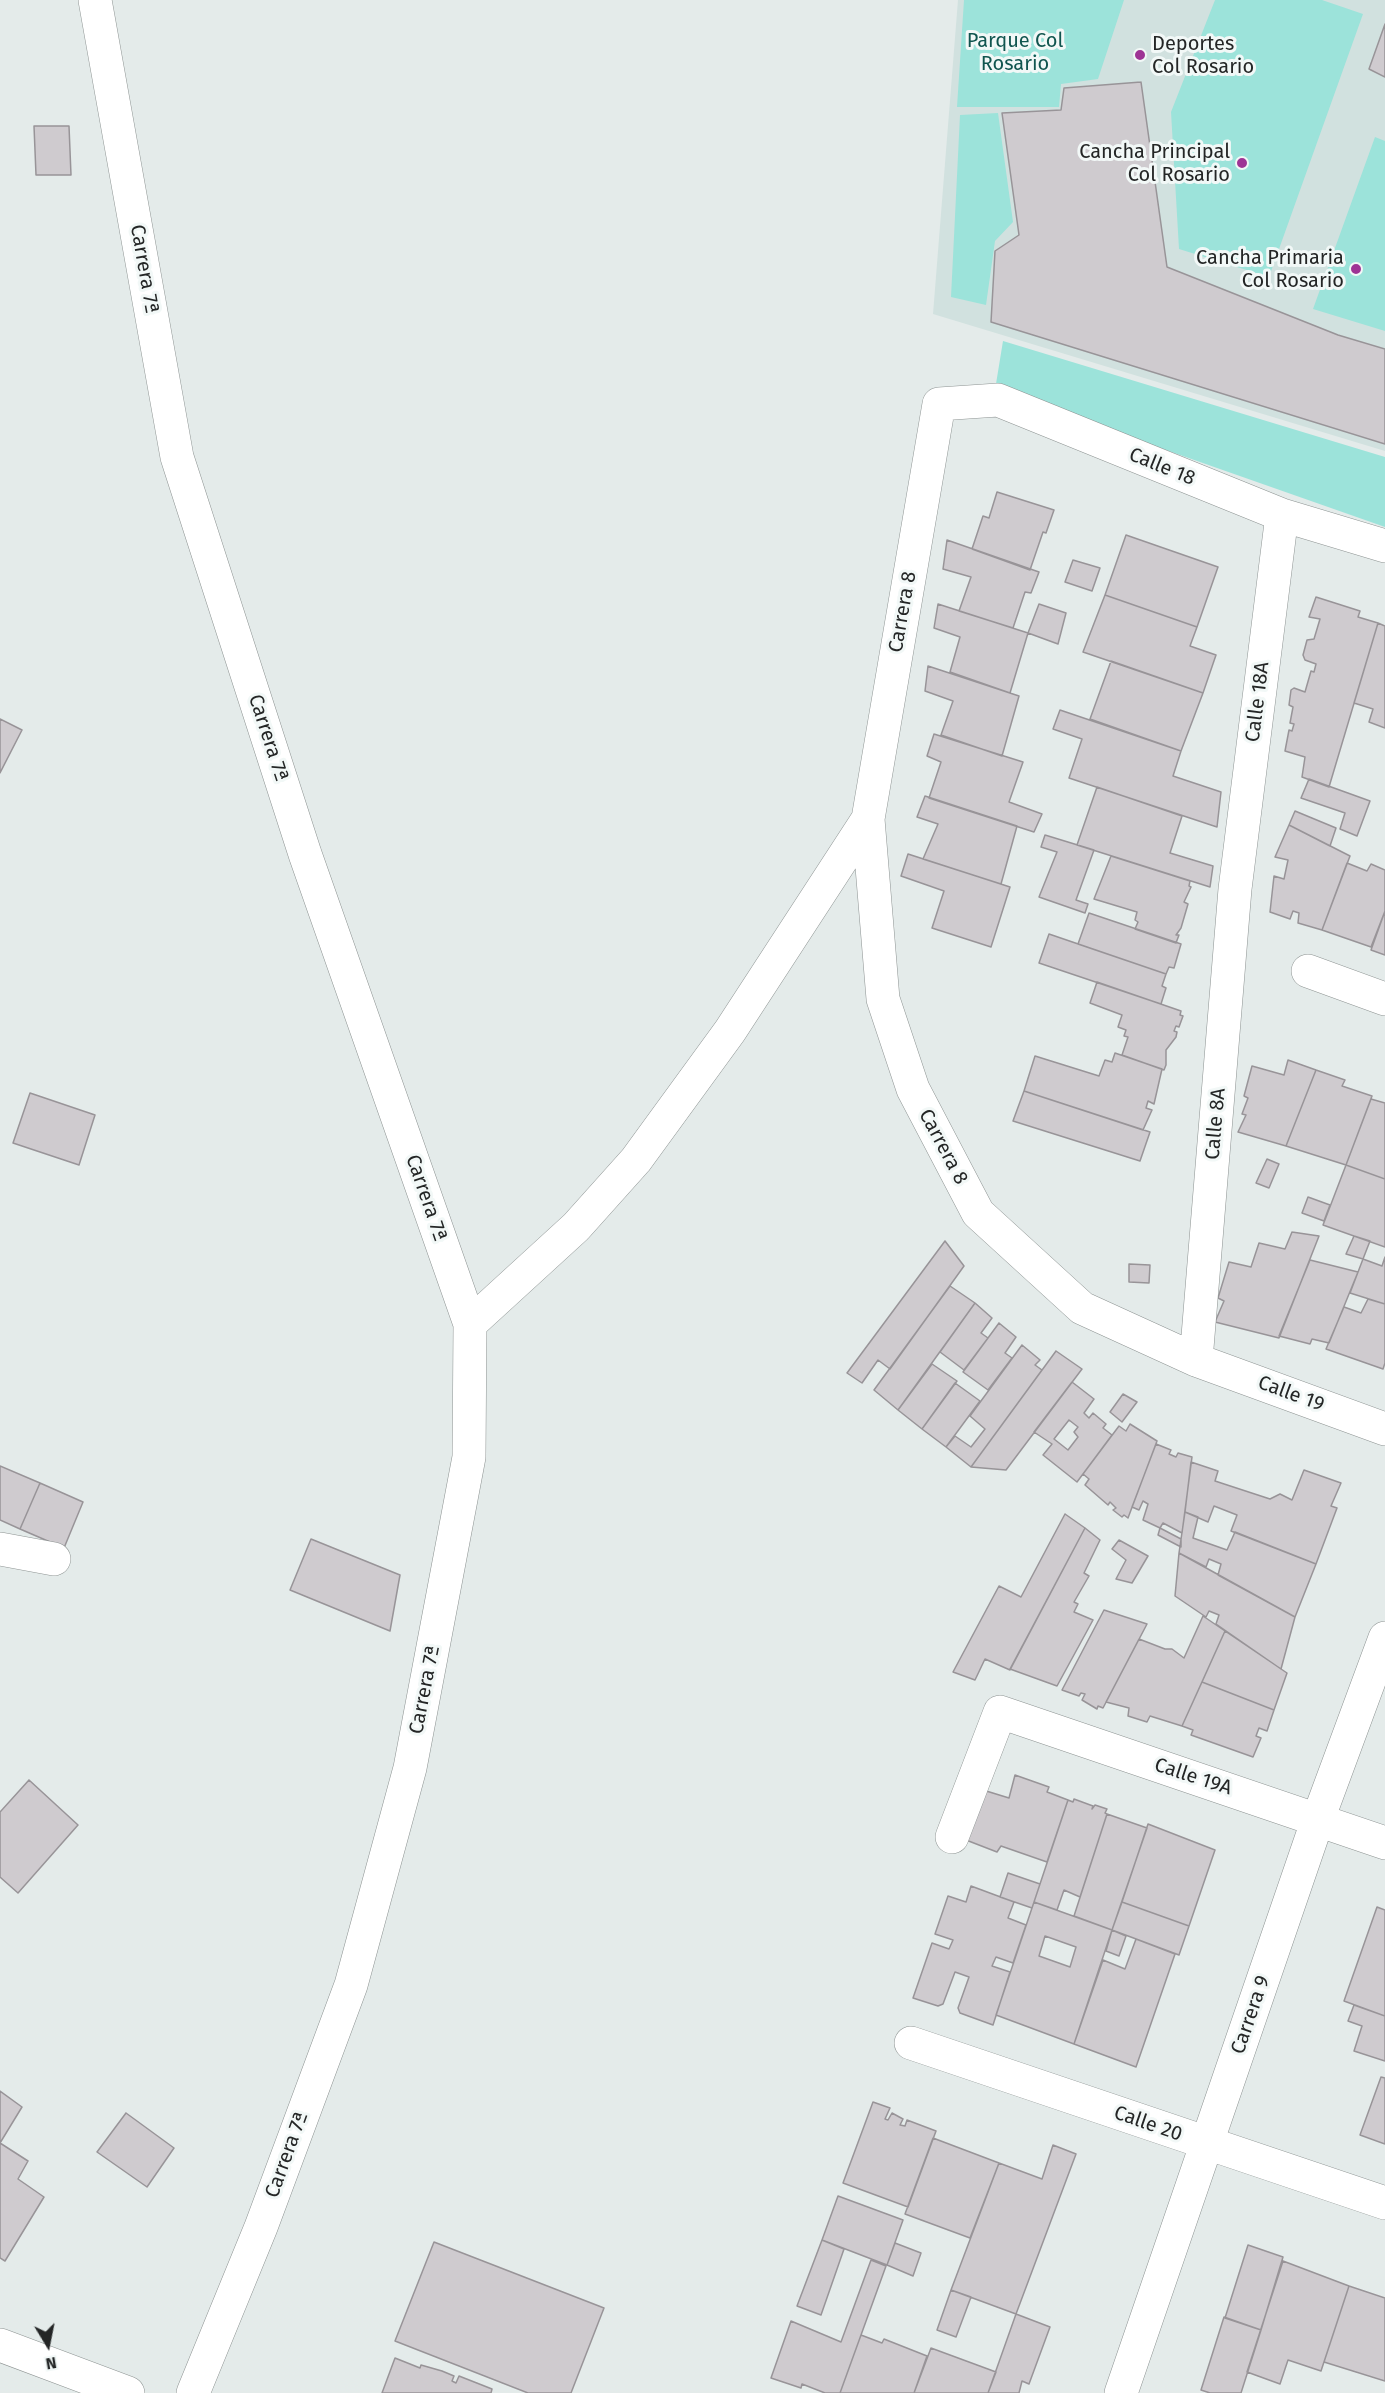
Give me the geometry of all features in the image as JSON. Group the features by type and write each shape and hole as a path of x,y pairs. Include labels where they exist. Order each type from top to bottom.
{"street":[{"name":"Carrera 7ª","path":"95,0 177,457 305,854 470,1324 469,1456 410,1768 351,1985 261,2227 194,2393"},
{"name":"Calle 18","path":"939,404 998,400 1282,515 1385,546"},
{"name":"Carrera 8","path":"939,404 868,819 883,999 913,1089 978,1213 1082,1308 1196,1360"},
{"name":"Calle 18A","path":"1235,889 1282,515"},
{"name":"Carrera 8","path":"470,1324 576,1227 636,1160 730,1031 868,819"},
{"name":"Calle 8A","path":"1196,1360 1235,889"},
{"path":"1308,971 1385,999"},
{"name":"Calle 19","path":"1196,1360 1385,1429"},
{"path":"0,1549 54,1559"},
{"name":"Carrera 9","path":"1121,2393 1318,1819 1385,1638"},
{"name":"Calle 19A","path":"952,1837 1000,1712 1385,1842"},
{"name":"Calle 20","path":"911,2043 1385,2204"},
{"path":"0,2345 128,2393"}],"shaded area":[{"path":"958,0 1385,0 1385,451 933,314"}],"green space":[{"name":"Parque Col Rosario","path":"964,0 1124,0 1098,79 1061,84 1059,107 957,107"},
{"name":"Cancha Principal Col Rosario","path":"1215,0 1322,0 1363,14 1269,277 1179,249 1171,112"},
{"path":"998,113 1013,222 995,241 986,305 951,297 960,115"},
{"name":"Cancha Primaria Col Rosario","path":"1375,137 1385,141 1385,331 1313,309"},
{"path":"1003,341 1385,457 1385,527 995,390"}],"building":[{"path":"1385,24 1385,77 1369,69"},
{"path":"1141,82 1167,267 1338,335 1385,349 1385,444 991,322 995,251 1019,235 1002,113 1061,110 1064,88"},
{"path":"34,126 69,126 71,175 36,175"},
{"path":"997,492 1054,510 1046,533 1043,532 1030,570 972,549 983,516 989,518"},
{"path":"1126,535 1218,567 1197,627 1105,595"},
{"path":"947,540 1039,572 1031,593 1025,592 1013,628 959,611 971,577 943,569"},
{"path":"1073,560 1100,568 1092,591 1065,582"},
{"path":"1105,595 1197,627 1190,646 1216,655 1203,693 1083,652"},
{"path":"1316,597 1360,611 1358,617 1378,623 1329,787 1302,777 1305,757 1285,751 1289,730 1292,731 1294,724 1290,723 1293,707 1289,705 1291,690 1294,688 1305,692 1311,671 1314,672 1316,664 1305,660 1303,655 1307,640 1314,639 1320,619 1309,617"},
{"path":"938,604 1028,633 1010,693 950,672 960,637 934,628"},
{"path":"1039,604 1066,613 1058,644 1028,633"},
{"path":"1378,623 1385,626 1385,728 1369,722 1373,709 1354,703"},
{"path":"1111,661 1203,693 1181,751 1090,719"},
{"path":"928,666 1019,696 1002,756 941,735 953,701 925,691"},
{"path":"1060,710 1181,751 1173,776 1221,792 1217,827 1069,778 1082,739 1053,729"},
{"path":"0,719 22,730 0,773"},
{"path":"934,734 1023,762 1009,802 1042,814 1034,832 929,798 941,762 927,756"},
{"path":"1309,779 1370,801 1357,836 1340,829 1345,813 1301,798"},
{"path":"1097,787 1182,816 1170,853 1213,866 1210,887 1077,845"},
{"path":"925,796 1017,826 1001,884 923,859 938,824 917,817"},
{"path":"1295,811 1336,828 1330,846 1289,825"},
{"path":"1289,825 1350,856 1322,930 1298,923 1299,913 1293,911 1290,919 1270,912 1274,876 1284,879 1288,860 1275,857"},
{"path":"1045,835 1094,850 1076,900 1088,904 1085,913 1039,897 1057,852 1041,847"},
{"path":"908,854 1010,887 991,947 932,928 944,891 901,876"},
{"path":"1111,856 1190,881 1189,886 1191,887 1184,902 1188,904 1181,928 1176,935 1179,935 1176,943 1135,929 1138,922 1135,920 1137,912 1094,899"},
{"path":"1347,863 1367,871 1371,864 1385,870 1385,911 1371,947 1322,930"},
{"path":"1385,911 1385,955 1371,950"},
{"path":"1089,913 1181,944 1174,968 1169,967 1166,974 1078,944"},
{"path":"1049,934 1166,974 1162,986 1166,988 1161,1004 1039,963"},
{"path":"1097,982 1181,1011 1180,1015 1183,1016 1179,1027 1176,1026 1174,1031 1177,1032 1176,1037 1166,1050 1164,1070 1122,1055 1128,1037 1124,1036 1126,1030 1118,1027 1122,1015 1090,1003"},
{"path":"1115,1053 1162,1069 1154,1104 1148,1101 1146,1108 1152,1110 1143,1130 1024,1091 1035,1056 1099,1076 1105,1060 1112,1062"},
{"path":"1288,1060 1316,1070 1286,1146 1238,1132 1246,1115 1242,1114 1248,1098 1244,1096 1252,1066 1284,1075"},
{"path":"1316,1070 1345,1080 1342,1086 1372,1096 1346,1165 1286,1146"},
{"path":"1024,1091 1150,1132 1140,1161 1013,1121"},
{"path":"30,1093 95,1115 79,1165 13,1143"},
{"path":"1371,1099 1385,1103 1385,1179 1346,1165"},
{"path":"1267,1159 1279,1164 1269,1188 1256,1183"},
{"path":"1346,1165 1385,1179 1385,1247 1323,1225"},
{"path":"1308,1197 1330,1205 1324,1221 1302,1213"},
{"path":"1292,1232 1319,1236 1279,1338 1215,1322 1224,1301 1218,1298 1229,1262 1251,1267 1259,1243 1285,1249"},
{"path":"1354,1236 1370,1241 1363,1259 1346,1254"},
{"path":"945,1241 964,1266 890,1369 878,1360 862,1383 847,1373"},
{"path":"1385,1257 1385,1304 1350,1293 1363,1259 1382,1266"},
{"path":"1310,1260 1358,1272 1329,1343 1312,1339 1310,1344 1279,1336"},
{"path":"1129,1264 1150,1265 1149,1283 1129,1282"},
{"path":"950,1286 975,1303 898,1410 874,1390"},
{"path":"1368,1299 1385,1304 1385,1363 1383,1369 1326,1349 1344,1307 1361,1313"},
{"path":"975,1303 992,1318 981,1333 988,1338 964,1370 940,1352"},
{"path":"999,1323 1016,1337 1005,1353 1012,1358 988,1390 963,1372"},
{"path":"1022,1345 1040,1360 1035,1365 1042,1370 971,1467 946,1447 955,1436 971,1447 985,1429 970,1416"},
{"path":"1056,1351 1082,1369 1006,1470 971,1467"},
{"path":"932,1364 957,1381 922,1429 898,1410"},
{"path":"1072,1382 1094,1399 1084,1413 1089,1418 1093,1413 1106,1424 1103,1428 1112,1435 1077,1482 1043,1455 1052,1444 1034,1432","holes":["1069,1420 1078,1427 1074,1432 1078,1437 1068,1450 1054,1439"]},
{"path":"955,1383 980,1401 946,1447 922,1429"},
{"path":"1123,1394 1137,1402 1122,1422 1110,1412"},
{"path":"1130,1424 1157,1441 1128,1518 1124,1515 1122,1517 1113,1510 1116,1508 1110,1502 1108,1505 1085,1485 1089,1479 1083,1474 1119,1426 1126,1431"},
{"path":"1156,1444 1171,1450 1169,1454 1176,1457 1178,1453 1192,1457 1182,1533 1163,1523 1160,1528 1143,1520 1148,1504 1143,1501 1139,1510 1132,1507"},
{"path":"1191,1462 1218,1471 1215,1481 1270,1499 1280,1494 1292,1500 1304,1470 1341,1483 1331,1506 1337,1508 1316,1564 1231,1531 1237,1515 1214,1506 1208,1522 1185,1512"},
{"path":"0,1466 40,1483 20,1529 0,1520"},
{"path":"40,1483 83,1502 64,1548 20,1529"},
{"path":"1185,1512 1198,1517 1193,1538 1227,1550 1235,1532 1316,1564 1295,1617 1218,1575 1221,1564 1209,1559 1206,1567 1179,1553"},
{"path":"1065,1514 1085,1528 1010,1670 985,1659 975,1680 953,1672 999,1586 1021,1597"},
{"path":"1085,1528 1100,1540 1084,1573 1089,1576 1074,1602 1078,1604 1074,1612 1093,1620 1057,1686 1010,1669"},
{"path":"1160,1528 1181,1539 1181,1547 1158,1535"},
{"path":"311,1539 400,1575 390,1631 290,1590"},
{"path":"1119,1540 1148,1556 1132,1583 1116,1579 1126,1560 1112,1549"},
{"path":"1179,1553 1295,1617 1281,1669 1216,1624 1219,1615 1209,1611 1206,1617 1175,1596"},
{"path":"1104,1610 1147,1624 1103,1708 1098,1706 1097,1709 1082,1700 1085,1694 1081,1693 1079,1696 1062,1690"},
{"path":"1203,1616 1225,1631 1182,1726 1150,1716 1147,1722 1128,1716 1129,1708 1106,1702 1139,1639 1165,1649 1172,1649 1184,1658"},
{"path":"1225,1631 1287,1673 1274,1710 1202,1682"},
{"path":"1202,1682 1274,1710 1267,1731 1259,1728 1256,1736 1261,1738 1253,1757 1191,1735 1193,1730 1182,1726"},
{"path":"1015,1775 1049,1787 1047,1792 1068,1800 1047,1862 1001,1846 997,1852 966,1840 983,1790 1009,1798"},
{"path":"29,1780 78,1825 18,1893 0,1877 0,1812"},
{"path":"1074,1799 1093,1806 1092,1809 1095,1805 1107,1809 1105,1813 1107,1814 1080,1897 1064,1890 1057,1910 1034,1902 1068,1800 1073,1802"},
{"path":"1107,1814 1147,1828 1112,1930 1074,1916"},
{"path":"1148,1824 1215,1850 1189,1926 1122,1902"},
{"path":"1008,1873 1040,1884 1032,1908 1000,1897"},
{"path":"971,1886 1014,1902 1008,1918 1026,1925 1013,1963 996,1957 992,1966 1010,1972 993,2025 960,2013 958,2008 969,1977 955,1972 943,2004 938,2006 913,1998 932,1943 949,1949 953,1940 935,1934 948,1896 966,1902"},
{"path":"1034,1902 1112,1930 1074,2044 996,2015","holes":["1045,1936 1076,1947 1070,1967 1039,1956"]},
{"path":"1122,1902 1189,1926 1179,1955 1112,1930"},
{"path":"1377,1907 1385,1910 1385,2016 1344,2001"},
{"path":"1112,1930 1126,1936 1119,1956 1106,1951"},
{"path":"1136,1939 1175,1954 1136,2067 1074,2044 1103,1960 1125,1969"},
{"path":"1354,2005 1385,2016 1385,2061 1354,2051 1362,2026 1348,2021"},
{"path":"1381,2077 1385,2078 1385,2144 1360,2135"},
{"path":"0,2091 22,2107 0,2143"},
{"path":"873,2102 890,2108 885,2119 888,2120 892,2113 903,2119 900,2125 905,2126 907,2120 936,2131 908,2207 843,2183"},
{"path":"126,2113 174,2148 147,2187 97,2152"},
{"path":"933,2138 999,2163 970,2238 905,2214"},
{"path":"0,2143 28,2161 18,2179 44,2197 5,2261 0,2258"},
{"path":"1053,2145 1076,2154 1016,2314 951,2290 999,2163 1042,2179"},
{"path":"838,2196 903,2220 887,2265 822,2240"},
{"path":"822,2240 844,2249 821,2315 797,2306"},
{"path":"434,2242 604,2308 571,2393 528,2393 395,2341"},
{"path":"895,2243 921,2253 913,2276 887,2265"},
{"path":"1248,2245 1283,2257 1261,2330 1225,2318"},
{"path":"871,2260 886,2266 840,2393 825,2393 802,2384 801,2388 771,2378 791,2321 841,2342"},
{"path":"1283,2261 1349,2286 1321,2371 1288,2360 1280,2384 1247,2372"},
{"path":"1349,2286 1385,2298 1385,2381 1324,2362"},
{"path":"951,2290 971,2297 956,2337 937,2330"},
{"path":"1016,2314 1050,2327 1029,2384 1022,2381 1019,2393 988,2393"},
{"path":"1224,2317 1261,2330 1241,2393 1210,2393 1201,2390"},
{"path":"861,2335 882,2343 884,2339 927,2356 914,2393 840,2393"},
{"path":"931,2348 996,2372 988,2393 914,2393"},
{"path":"395,2358 420,2368 421,2365 442,2371 454,2376 452,2381 456,2383 459,2376 492,2389 491,2393 382,2393"}],"place":[{"name":"Deportes Col Rosario","path":"1140,55"},
{"name":"Cancha Principal Col Rosario","path":"1242,163"},
{"name":"Cancha Primaria Col Rosario","path":"1356,269"}]}
